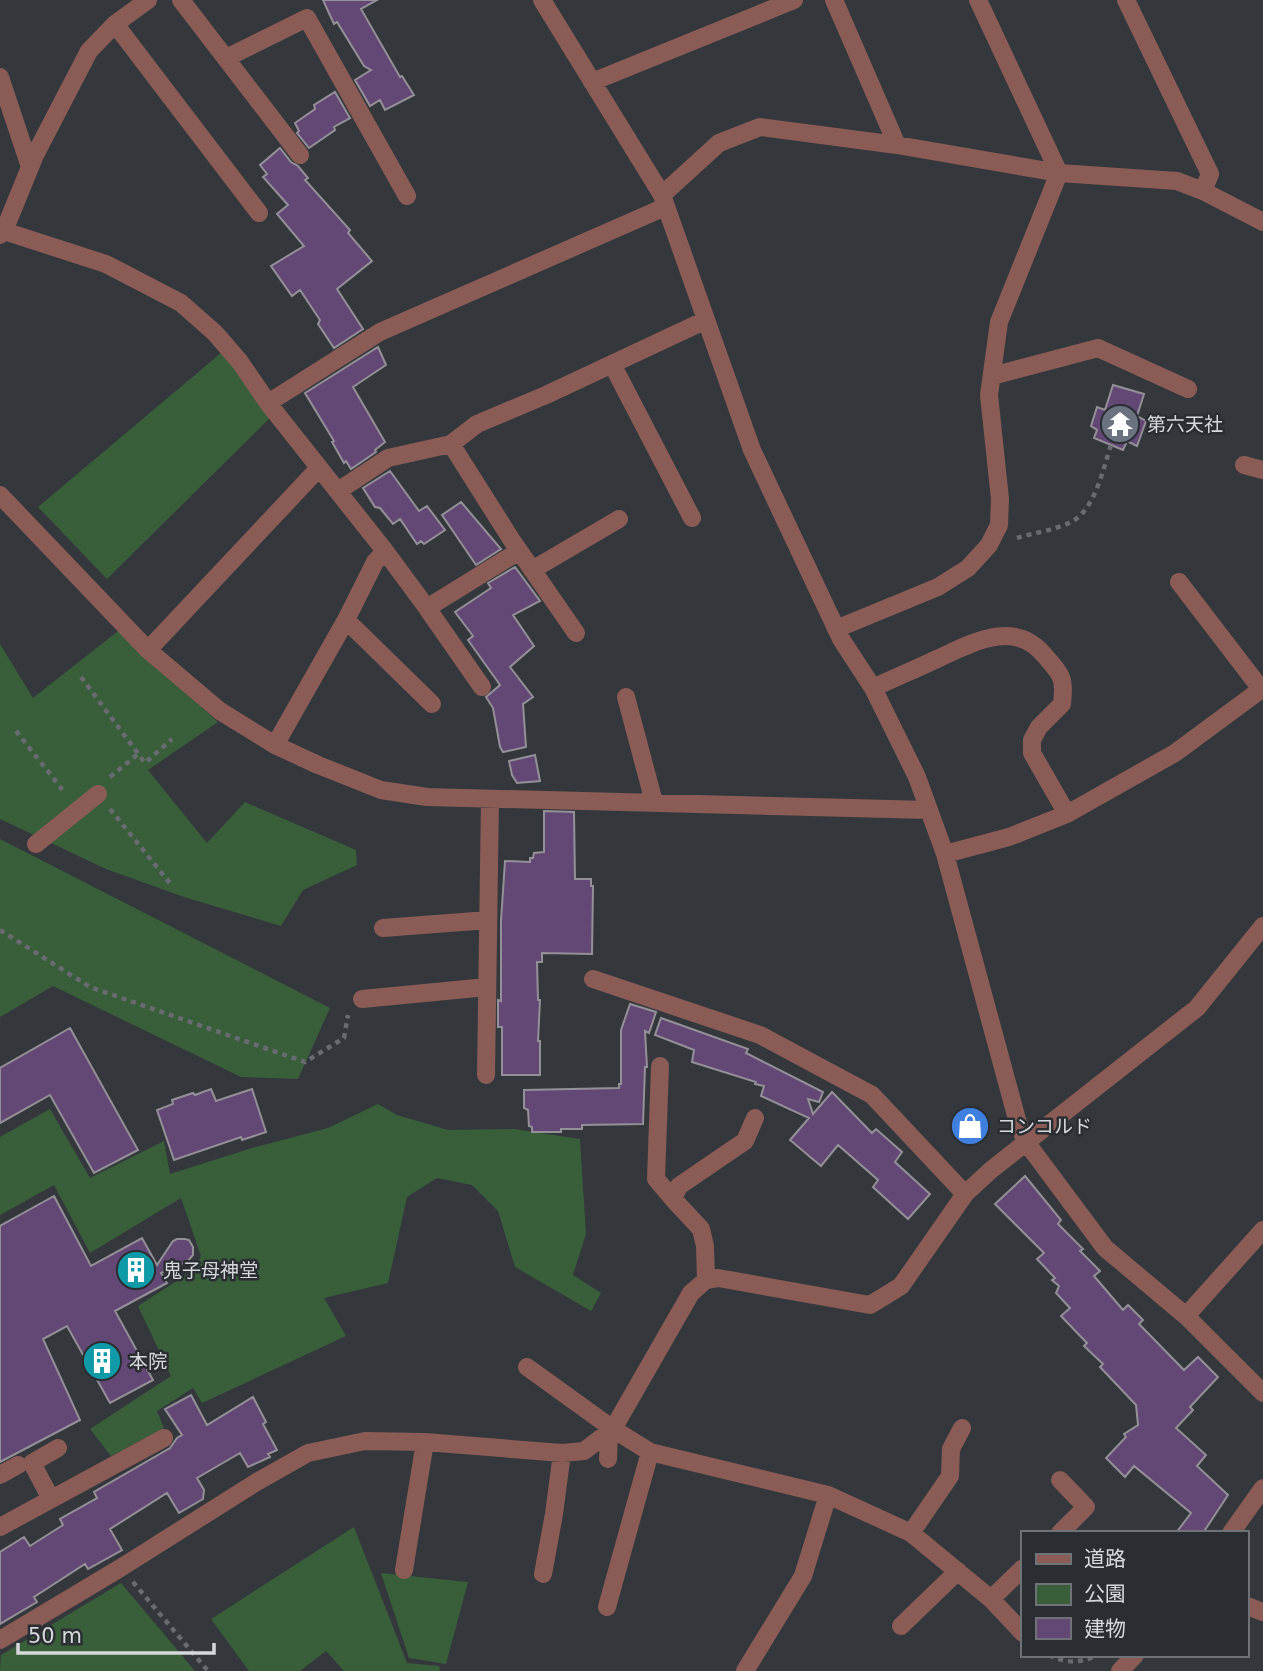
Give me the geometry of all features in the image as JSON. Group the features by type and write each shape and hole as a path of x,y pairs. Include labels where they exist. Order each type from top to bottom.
{"street":[{"path":"148,0 115,24 89,51 30,167 2,233 106,264 181,303 215,333 385,551 482,687"},
{"path":"181,0 300,155"},
{"path":"542,0 663,201 752,450 836,629 873,688 917,777 945,854 1018,1123 1026,1142 1105,1248 1185,1316 1263,1393"},
{"path":"592,82 794,0"},
{"path":"834,0 897,145"},
{"path":"836,629 937,587 968,568 989,545 999,525 1000,499 989,395 999,322 1059,173 978,0"},
{"path":"1126,0 1210,174 1203,191"},
{"path":"226,58 307,18 407,196"},
{"path":"115,24 259,213"},
{"path":"0,77 30,167"},
{"path":"268,402 380,332 663,201 719,143 760,127 897,145 1059,173 1177,181 1203,191 1263,222"},
{"path":"338,491 388,458 451,444 477,424 546,395 706,320"},
{"path":"992,376 1098,348 1188,389"},
{"path":"612,364 692,518"},
{"path":"451,444 519,551 576,633"},
{"path":"1244,465 1263,470"},
{"path":"148,650 319,468"},
{"path":"0,495 148,650 220,711 275,745 381,790 427,797 929,810"},
{"path":"532,570 619,519"},
{"path":"275,745 346,620 375,562 385,551"},
{"path":"427,608 519,551"},
{"path":"945,854 1009,837 1067,814 1174,753 1262,689 1179,582"},
{"path":"346,620 432,704"},
{"path":"873,688 980,639 1002,636 1023,639 1037,646 1062,677 1063,691 1062,704 1035,733 1032,753 1067,814"},
{"path":"626,697 654,802"},
{"path":"36,844 98,794"},
{"path":"486,1075 489,799"},
{"path":"383,928 488,920"},
{"path":"0,1640 308,1453 365,1441 425,1442 562,1453 584,1451 611,1430 691,1293 706,1280 718,1278 870,1305 901,1286 964,1194 1196,1009 1263,926"},
{"path":"593,979 760,1035 872,1095 964,1194"},
{"path":"362,999 487,987"},
{"path":"660,1066 656,1179 701,1230 705,1247 706,1280"},
{"path":"673,1199 679,1186 745,1141 755,1118"},
{"path":"1185,1316 1263,1230"},
{"path":"527,1367 611,1430 650,1452 828,1495 911,1533 992,1599 1021,1631"},
{"path":"911,1533 950,1476 951,1449 962,1428"},
{"path":"608,1459 611,1430"},
{"path":"0,1527 163,1438"},
{"path":"404,1570 425,1442"},
{"path":"51,1499 32,1463 58,1448"},
{"path":"607,1607 650,1452"},
{"path":"543,1574 562,1453"},
{"path":"0,1475 18,1465"},
{"path":"1060,1480 1086,1507 1062,1531"},
{"path":"1232,1531 1263,1488"},
{"path":"745,1671 803,1576 828,1495"},
{"path":"992,1599 1021,1570"},
{"path":"901,1626 958,1571"},
{"path":"1120,1671 1133,1657"}],"path":[{"path":"989,545 1072,522 1083,512 1094,495 1111,445"},
{"path":"80,677 145,763 172,739"},
{"path":"16,731 78,810"},
{"path":"138,754 102,783 98,794 173,887"},
{"path":"0,930 90,987 305,1062 344,1038 348,1016"},
{"path":"122,1567 208,1671"},
{"path":"1052,1657 1073,1663 1094,1657"}],"green space":[{"path":"221,353 270,418 107,579 38,507"},
{"path":"118,631 218,722 148,770 207,843 245,802 356,850 357,865 303,890 281,926 184,897 106,869 0,819 0,644 33,698"},
{"path":"0,839 330,1008 298,1079 241,1077 53,986 0,1017"},
{"path":"378,1104 397,1115 448,1130 514,1129 580,1139 586,1234 573,1275 601,1293 591,1311 515,1267 498,1211 472,1185 437,1178 407,1197 388,1283 324,1298 346,1336 202,1403 193,1388 157,1411 164,1428 111,1456 90,1429 171,1376 138,1306 195,1269 201,1256 181,1198 90,1253 54,1185 0,1215 0,1137 50,1109 90,1178 164,1141 170,1174 328,1128"},
{"path":"354,1527 407,1663 439,1666 440,1671 344,1671 326,1651 300,1671 249,1671 211,1619"},
{"path":"381,1573 468,1582 446,1664 409,1658"},
{"path":"121,1583 195,1671 0,1671 1,1655"}],"building":[{"path":"323,0 377,0 361,9 400,77 402,76 414,95 385,110 380,100 370,106 355,80 371,70 364,66 337,22 334,24"},
{"path":"335,92 350,118 334,127 335,130 309,148 297,133 299,131 295,123 315,109 314,105"},
{"path":"280,148 308,178 305,180 350,230 348,233 372,261 337,289 363,329 334,348 300,290 292,296 271,266 304,246 277,214 288,205 263,177 267,174 260,165"},
{"path":"378,347 386,365 353,387 385,442 376,452 351,469 346,461 344,463 305,393"},
{"path":"1113,385 1144,394 1137,416 1146,421 1137,446 1127,441 1123,450 1094,438 1097,430 1091,426 1097,407 1105,410"},
{"path":"390,471 419,511 427,506 445,530 424,544 421,541 417,544 400,519 393,524 380,508 375,507 363,488"},
{"path":"461,502 501,549 476,565 442,515"},
{"path":"515,567 540,601 513,615 534,646 510,667 533,697 523,704 526,747 503,752 493,708 486,697 500,685 468,640 473,636 455,612 491,588 488,583"},
{"path":"535,755 540,781 517,783 509,761"},
{"path":"544,811 574,812 575,879 591,879 593,886 592,954 542,953 542,962 537,962 540,1075 502,1075 502,1027 498,1027 498,1000 501,1001 501,921 505,861 530,862 534,853 544,852"},
{"path":"630,1004 656,1012 649,1033 645,1031 647,1067 643,1124 582,1125 582,1129 561,1129 561,1132 532,1132 528,1110 524,1108 524,1090 619,1088 621,1030"},
{"path":"661,1018 748,1049 746,1053 823,1092 819,1102 808,1099 813,1114 832,1092 872,1133 876,1129 902,1152 895,1162 930,1194 908,1219 873,1187 878,1180 838,1145 821,1166 790,1140 809,1118 761,1096 764,1086 755,1084 756,1082 692,1062 694,1050 655,1035"},
{"path":"70,1028 138,1150 94,1173 50,1095 0,1123 0,1068"},
{"path":"211,1089 216,1101 252,1089 266,1132 242,1140 241,1137 174,1160 157,1110 173,1104 172,1100"},
{"path":"1025,1176 1061,1220 1058,1224 1100,1271 1094,1276 1123,1310 1128,1305 1143,1320 1139,1324 1184,1370 1198,1357 1218,1377 1190,1407 1193,1410 1176,1428 1206,1455 1197,1466 1228,1495 1204,1531 1178,1531 1191,1513 1134,1466 1125,1477 1106,1458 1126,1437 1124,1434 1138,1425 1136,1405 1100,1367 1103,1364 1084,1346 1087,1343 1061,1316 1070,1308 1056,1293 1059,1286 1052,1280 1055,1278 1037,1259 1044,1253 995,1204"},
{"path":"54,1196 91,1266 142,1238 157,1265 177,1239 189,1240 193,1255 188,1261 161,1273 167,1283 115,1311 153,1380 110,1403 67,1326 43,1339 80,1420 0,1462 0,1226"},
{"path":"191,1395 207,1425 253,1397 277,1450 268,1454 270,1457 248,1467 240,1453 197,1478 204,1490 203,1499 179,1513 167,1493 110,1529 122,1550 88,1569 85,1564 34,1597 37,1602 0,1624 0,1552 24,1537 30,1546 63,1525 60,1519 97,1498 94,1492 170,1448 182,1435 165,1409"}],"place":[{"name":"第六天社","path":"1120,424"},
{"name":"コンコルド","path":"970,1126"},
{"name":"鬼子母神堂","path":"136,1270"},
{"name":"本院","path":"102,1361"}]}
